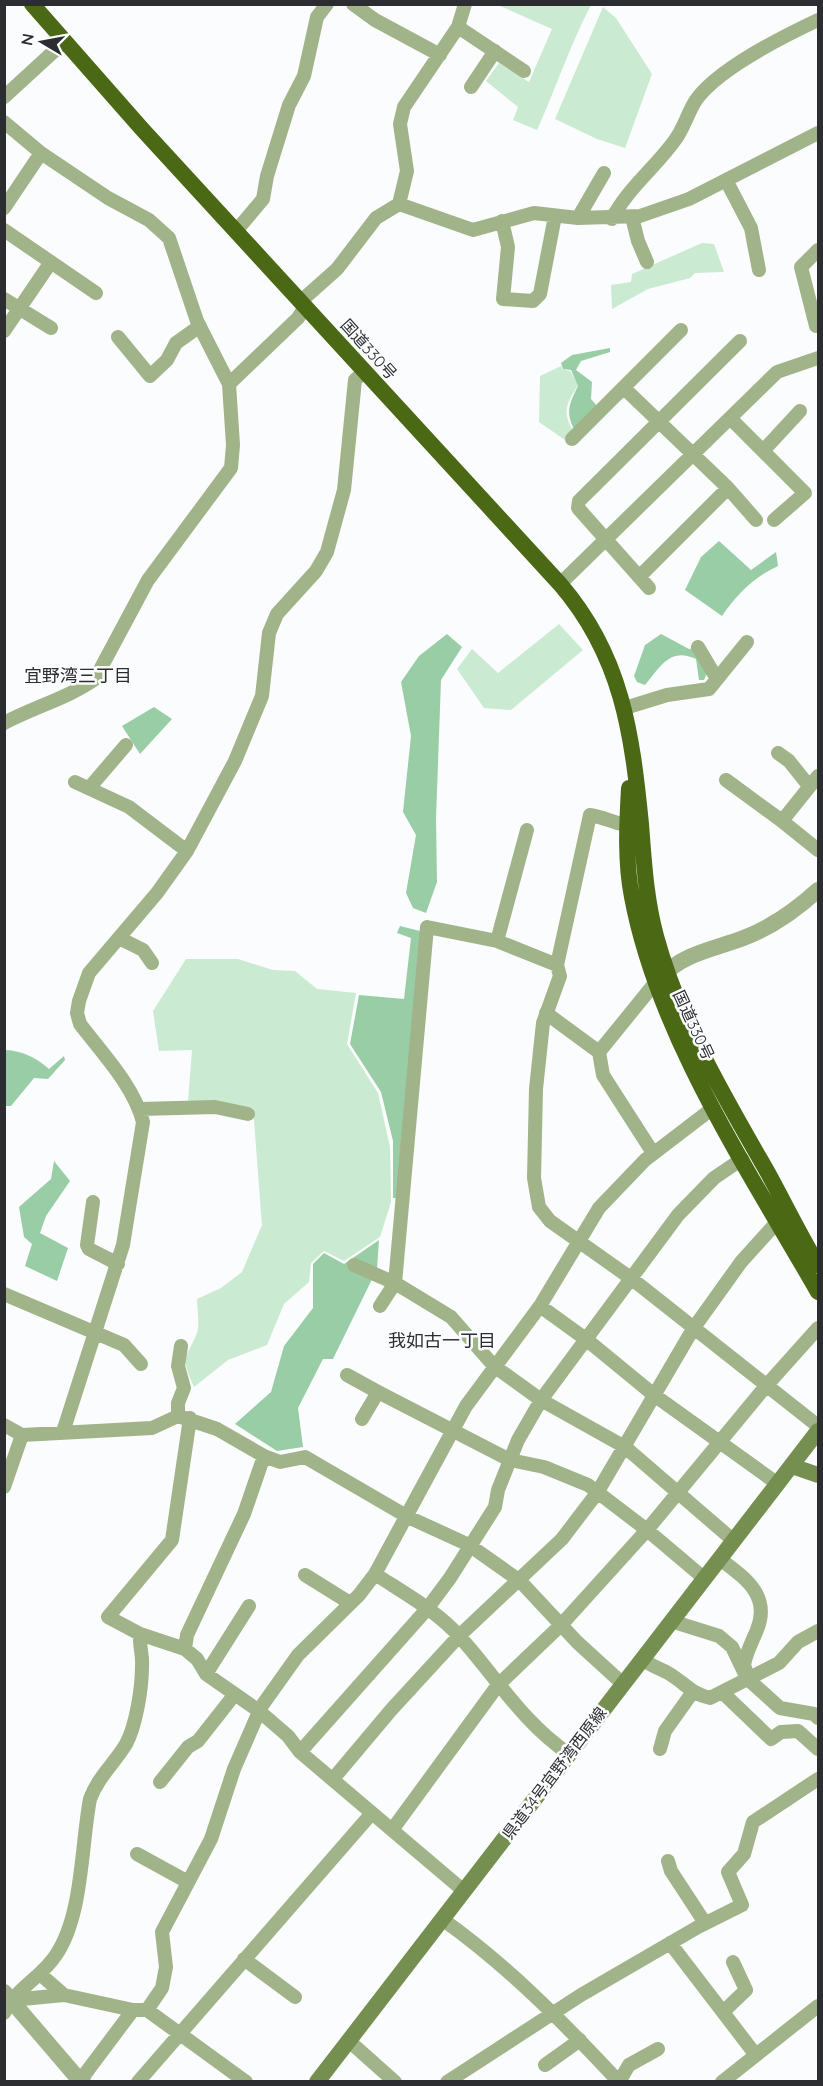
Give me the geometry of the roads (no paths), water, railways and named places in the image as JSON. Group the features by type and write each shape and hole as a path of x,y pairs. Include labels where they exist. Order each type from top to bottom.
{"highway":[{"name":"国道330号","path":"32,4 236,231 560,584 585,616 610,662 625,708 632,745 634,826 661,977 713,1108 819,1292"},
{"name":"国道330号","path":"661,977 819,1265"}],"main road":[{"name":"県道34号宜野湾西原線","path":"317,2082 819,1428"},
{"path":"792,1466 819,1475"}],"street":[{"path":"236,231 263,199 267,176 289,105 304,76 317,17 327,4"},
{"path":"353,4 375,20 440,55"},
{"path":"229,384 298,318 303,303 337,269 376,218 399,204 406,171 400,124 404,106 458,27 465,4"},
{"path":"612,219 621,202 675,140 697,99 714,82 777,40 819,20"},
{"path":"458,27 524,70"},
{"path":"4,97 64,42"},
{"path":"471,87 495,51"},
{"path":"4,122 41,153 108,198 149,220 169,238 200,326 229,384 233,445 231,468 148,580 95,679 80,690 41,704 4,723"},
{"path":"399,204 473,230 534,213 578,218 632,217 689,199 819,133"},
{"path":"4,208 41,153"},
{"path":"578,218 604,173"},
{"path":"726,180 751,228 759,270"},
{"path":"502,221 508,247 503,299 533,301 540,294 555,216"},
{"path":"632,217 647,262"},
{"path":"4,230 96,293"},
{"path":"816,326 801,267 819,250"},
{"path":"4,331 51,262"},
{"path":"4,299 51,328"},
{"path":"118,337 150,376 167,360 176,343 200,326"},
{"path":"572,439 681,330"},
{"path":"650,588 606,542 578,508 579,501 740,341"},
{"path":"560,584 606,542 777,372 818,360"},
{"path":"63,1432 118,1264 135,1188 143,1122 140,1109 80,1024 76,1013 89,973 187,851 235,761 262,696 269,633 277,614 316,571 327,552 344,490 355,380 365,371"},
{"path":"624,388 728,488 756,520"},
{"path":"764,451 800,411"},
{"path":"730,418 805,493 774,520"},
{"path":"639,577 728,488"},
{"path":"625,708 667,695 709,689 747,642"},
{"path":"698,647 717,679"},
{"path":"90,787 126,745"},
{"path":"778,753 814,781 782,821"},
{"path":"726,780 819,850"},
{"path":"75,782 129,807 187,851"},
{"path":"634,826 590,815 557,965 560,976 543,1023 536,1089 534,1178 539,1207 550,1221 632,1280 819,1428"},
{"path":"497,941 527,830"},
{"path":"599,1052 661,977 683,958 758,932 794,911 819,890"},
{"path":"380,1306 395,1283 427,927 497,941 557,965"},
{"path":"119,938 143,950 152,963"},
{"path":"546,1013 599,1052 603,1075 653,1154"},
{"path":"140,1109 215,1107 248,1114"},
{"path":"7,2002 82,2082 85,2074 162,1988 166,1967 162,1932 211,1839 234,1769 259,1712 284,1672 375,1574 454,1430 494,1366 540,1306 578,1239 599,1208 653,1154 713,1108"},
{"path":"300,1752 427,1609 450,1578 469,1545 495,1508 498,1490 510,1460 542,1400 678,1215 714,1178 742,1159"},
{"path":"93,1202 87,1245 89,1249 118,1264"},
{"path":"333,1779 391,1710 459,1636 562,1539 597,1492 693,1329 741,1262 778,1221"},
{"path":"354,1264 395,1283 451,1317 494,1366 542,1400 625,1447 734,1541"},
{"path":"4,1294 124,1345 141,1364"},
{"path":"540,1306 587,1340 654,1395 778,1484"},
{"path":"392,1830 498,1685 561,1625 647,1530 719,1441 819,1328"},
{"path":"181,1346 178,1366 184,1388 178,1403 184,1417 172,1540 108,1617 140,1634 185,1649 197,1659 206,1674 288,1736 300,1752 464,1891"},
{"path":"347,1375 510,1460 565,1474 588,1485 647,1530 705,1579"},
{"path":"363,1419 378,1392"},
{"path":"4,1425 22,1435 152,1428 184,1417 217,1429 264,1456 280,1462 305,1457 408,1517 469,1545 520,1581 561,1625 623,1684"},
{"path":"4,1487 22,1435"},
{"path":"185,1649 191,1625 244,1514 264,1456"},
{"path":"720,1559 753,1585 760,1598 761,1619 746,1656 747,1677"},
{"path":"375,1574 427,1609 459,1636 529,1722 569,1754"},
{"path":"305,1575 350,1603"},
{"path":"206,1674 249,1606"},
{"path":"671,1622 719,1636 732,1647 747,1677 780,1708 814,1714 819,1718"},
{"path":"642,1659 669,1674 692,1693 710,1698 723,1693 747,1677 779,1663 798,1642 819,1631"},
{"path":"7,2002 40,1974 57,1954 72,1920 85,1826 93,1790 96,1782 127,1742 140,1691 143,1663 138,1648 140,1634"},
{"path":"660,1749 665,1731 692,1693"},
{"path":"723,1693 771,1739 781,1732 798,1731 819,1749"},
{"path":"160,1782 188,1747 198,1741 235,1694"},
{"path":"447,2082 551,2014 705,1923 742,1905 728,1872 744,1854 753,1822 819,1779"},
{"path":"138,2082 372,1813"},
{"path":"137,1854 188,1882"},
{"path":"668,1861 671,1871 705,1923"},
{"path":"442,1919 466,1936 580,2040 620,2082 629,2065 658,2049"},
{"path":"670,1943 755,2054"},
{"path":"244,1959 296,1997"},
{"path":"723,2012 746,1990 733,1962"},
{"path":"40,1974 64,1995"},
{"path":"7,2002 64,1995 140,2010 181,2034 246,2082"},
{"path":"722,2082 819,2006"},
{"path":"545,2065 580,2040"},
{"path":"349,2041 395,2082"}],"district":[{"name":"宜野湾三丁目","path":"78,676"},
{"name":"我如古一丁目","path":"442,1341"}]}
